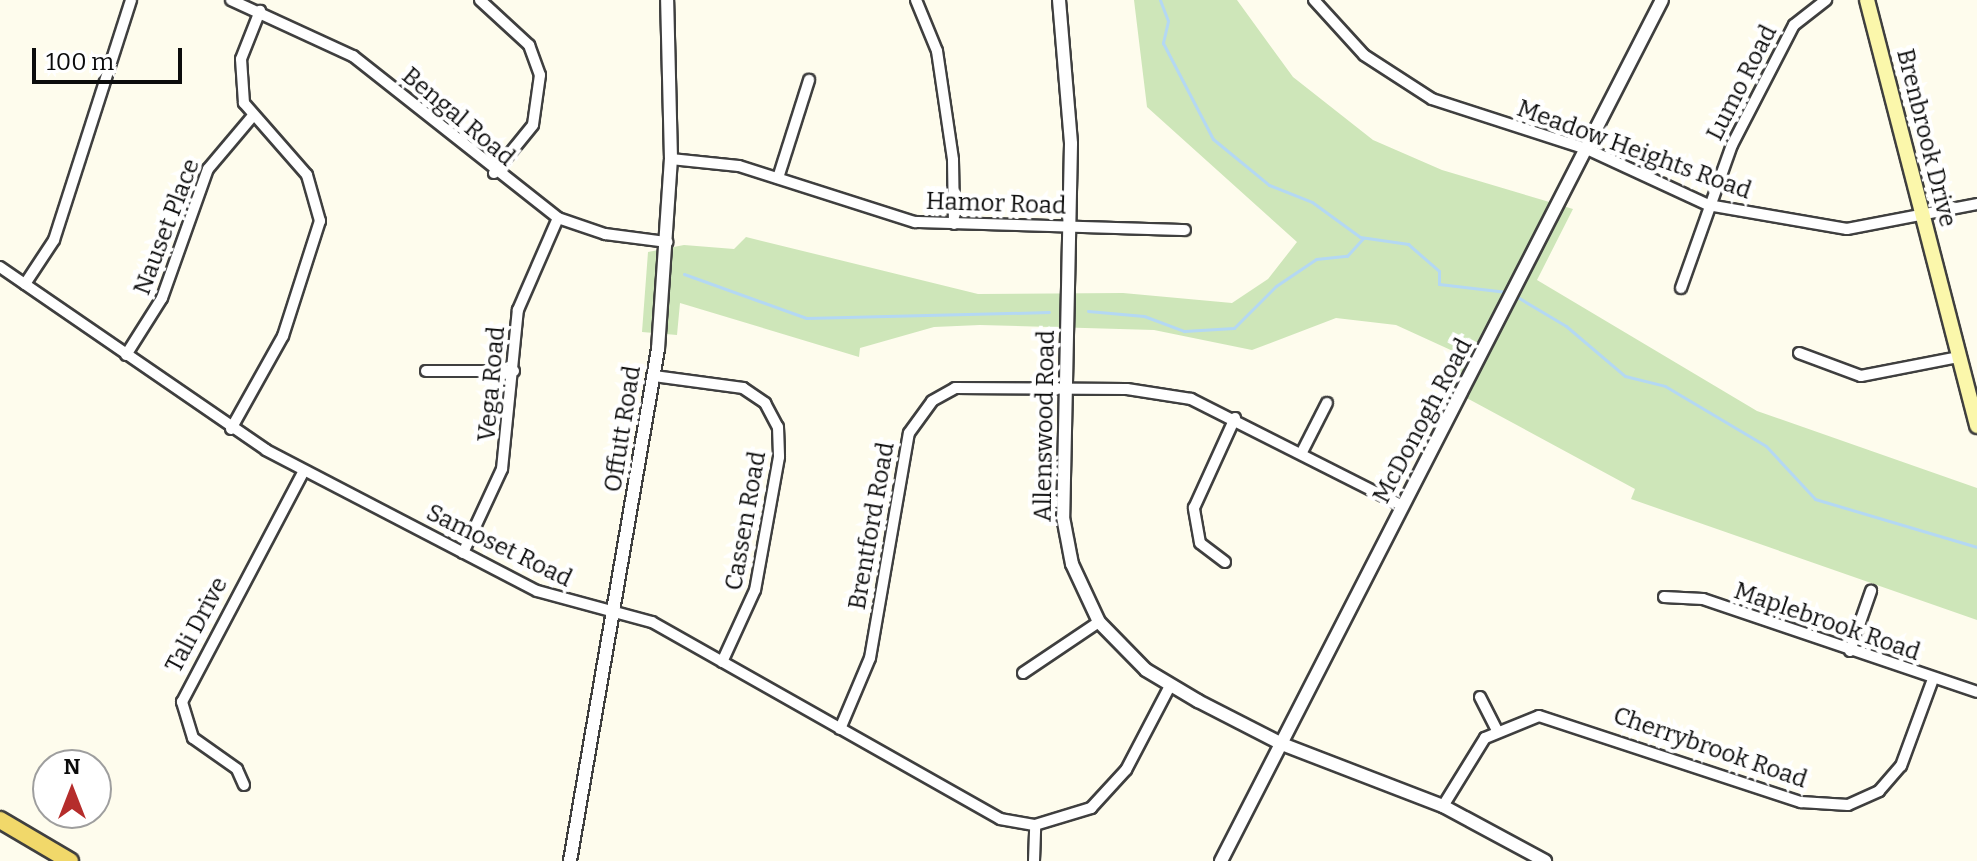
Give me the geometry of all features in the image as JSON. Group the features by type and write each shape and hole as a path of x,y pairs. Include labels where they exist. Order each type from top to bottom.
{"main road":[{"name":"Brenbrook Drive","path":"1867,0 1977,426"},
{"path":"0,820 70,861"}],"street":[{"path":"25,284 54,240 131,0"},
{"name":"Bengal Road","path":"231,0 353,56 494,173 558,218 605,234 667,242"},
{"path":"480,0 495,4 529,45 541,92 533,125 494,173"},
{"name":"Offutt Road","path":"570,861 654,376 667,242 671,159 667,0"},
{"path":"916,0 937,51 953,160 954,224"},
{"name":"Allenswood Road","path":"1059,0 1068,63 1070,227 1065,529 1099,622 1170,686 1282,744 1443,806 1541,860"},
{"name":"Meadow Heights Road","path":"1314,0 1355,47 1412,88 1587,149 1708,205 1825,228 1924,218 1977,204"},
{"name":"McDonogh Road","path":"1221,861 1519,286 1662,0"},
{"name":"Lumo Road","path":"1681,288 1708,205 1794,25 1826,0"},
{"path":"231,429 283,336 320,221 307,175 252,117 239,75 260,11"},
{"path":"778,178 809,80"},
{"name":"Nauset Place","path":"126,355 162,298 208,169 252,117"},
{"name":"Hamor Road","path":"671,159 723,162 915,222 1185,230"},
{"name":"Vega Road","path":"463,553 502,469 518,310 558,218"},
{"name":"Samoset Road","path":"0,267 231,429 304,471 555,598 652,622 982,811 1035,825 1075,817 1106,797 1170,686"},
{"path":"1799,353 1861,376 1959,357"},
{"path":"426,371 514,371"},
{"name":"Cassen Road","path":"654,376 743,388 765,403 778,427 779,457 755,590 722,662"},
{"name":"Brentford Road","path":"840,729 870,658 914,421 955,388 1066,386 1170,394 1235,418 1403,506"},
{"path":"1302,452 1327,403"},
{"path":"1225,562 1200,543 1194,508 1235,418"},
{"name":"Tali Drive","path":"244,785 237,769 193,738 182,702 304,471"},
{"path":"1850,651 1871,591"},
{"name":"Maplebrook Road","path":"1664,597 1703,599 1977,692"},
{"path":"1023,673 1099,622"},
{"name":"Cherrybrook Road","path":"1443,806 1475,750 1497,730 1524,718 1562,719 1833,807 1864,800 1896,773 1933,679"},
{"path":"1480,697 1497,730"},
{"path":"1034,861 1035,825"}],"green space":[{"path":"1134,0 1237,0 1293,77 1373,140 1442,170 1573,209 1537,280 1757,411 1977,488 1977,620 1631,499 1635,489 1450,389 1466,357 1396,325 1336,318 1252,350 1154,330 980,325 934,327 860,348 859,357 680,303 677,335 642,332 648,252 684,245 734,249 746,237 978,294 1123,293 1232,303 1268,279 1297,242 1147,107"}],"waterway":[{"path":"1160,0 1168,21 1163,43 1213,139 1269,185 1312,202 1360,237 1408,244 1439,271 1439,284 1507,292"},
{"path":"1088,311 1144,316 1184,331 1234,328 1276,286 1316,259 1347,256 1363,238"},
{"path":"684,274 806,318 1049,312"},
{"path":"1514,295 1566,326 1625,376 1665,386 1766,446 1815,499 1977,547"}]}
